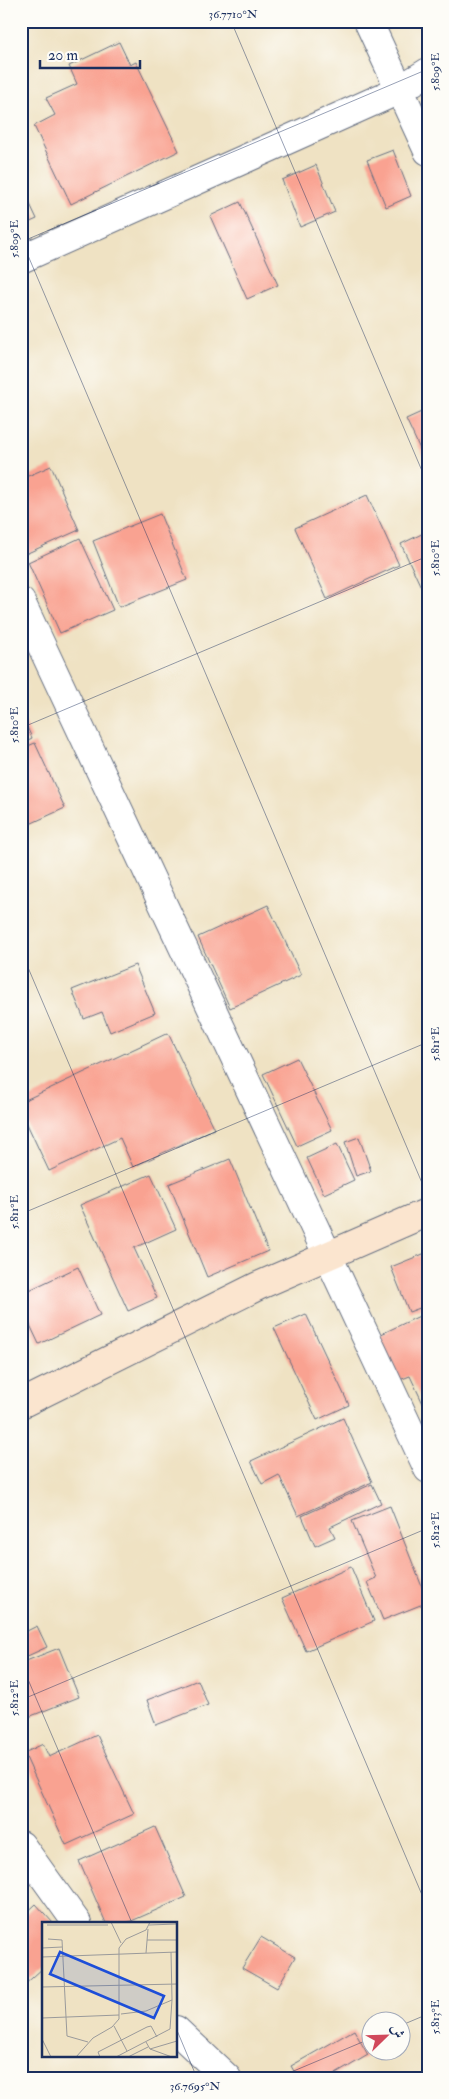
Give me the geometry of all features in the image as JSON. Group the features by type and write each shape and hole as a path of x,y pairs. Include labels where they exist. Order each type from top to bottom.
{"main road":[{"path":"21,1404 258,1286 428,1212"}],"street":[{"path":"368,21 428,151"},
{"path":"21,259 399,90 428,72"},
{"path":"21,602 428,1469"},
{"path":"21,1845 75,1922"},
{"path":"178,2032 227,2078"}],"building":[{"path":"119,42 130,65 136,62 179,151 71,204 34,126 55,115 46,98 77,84 69,66"},
{"path":"393,150 411,196 386,207 367,160"},
{"path":"316,165 335,212 300,227 282,180"},
{"path":"21,185 37,219 21,226"},
{"path":"240,202 278,285 247,299 210,216"},
{"path":"428,409 428,462 426,462 406,419"},
{"path":"51,466 79,530 21,556 21,479"},
{"path":"367,495 399,565 327,599 295,528"},
{"path":"160,514 187,580 119,607 93,541"},
{"path":"428,531 428,586 422,589 401,544"},
{"path":"80,538 113,610 60,633 28,562"},
{"path":"21,714 32,738 21,744"},
{"path":"35,743 65,808 21,828 21,749"},
{"path":"268,905 301,975 230,1008 198,937"},
{"path":"135,965 155,1013 110,1032 102,1012 84,1019 72,990"},
{"path":"168,1033 214,1129 133,1167 120,1138 49,1171 21,1111 21,1102"},
{"path":"297,1058 332,1130 297,1146 263,1074"},
{"path":"359,1137 371,1171 356,1176 345,1142"},
{"path":"337,1144 354,1180 324,1194 307,1158"},
{"path":"230,1159 268,1251 207,1277 169,1184"},
{"path":"151,1174 176,1229 134,1248 157,1298 128,1311 80,1205"},
{"path":"428,1252 428,1305 409,1312 391,1267"},
{"path":"78,1267 100,1315 39,1344 21,1306 21,1294"},
{"path":"428,1312 428,1414 410,1376 397,1381 377,1336"},
{"path":"306,1314 349,1405 317,1420 274,1328"},
{"path":"343,1418 372,1482 298,1516 279,1475 262,1484 251,1461"},
{"path":"372,1484 381,1503 330,1527 335,1537 315,1546 302,1516"},
{"path":"390,1506 428,1602 383,1620 367,1582 376,1578 352,1521"},
{"path":"351,1567 374,1621 306,1651 282,1598"},
{"path":"37,1626 47,1647 21,1659 21,1634"},
{"path":"59,1648 79,1697 21,1720 21,1663"},
{"path":"198,1680 208,1705 156,1725 147,1700"},
{"path":"97,1735 134,1814 66,1845 24,1753 43,1744 49,1757"},
{"path":"155,1827 186,1897 129,1922 106,1922 79,1861"},
{"path":"36,1904 52,1922 42,1922 42,1969 21,1988 21,1918"},
{"path":"261,1937 295,1957 277,1988 242,1968"},
{"path":"354,2030 362,2044 362,2059 329,2078 298,2078 291,2066"}]}
